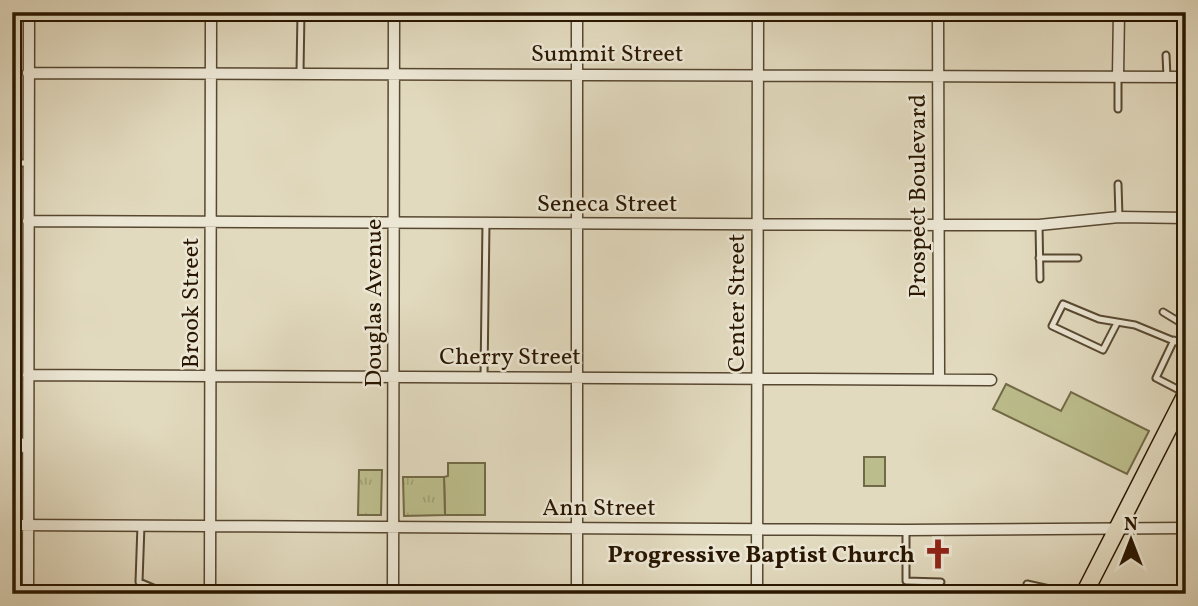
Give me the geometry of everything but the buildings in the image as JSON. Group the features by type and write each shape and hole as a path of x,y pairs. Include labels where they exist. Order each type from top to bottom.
{"main road":[{"path":"1084,594 1180,419 1186,393"}],"street":[{"path":"28,594 29,12"},
{"name":"Brook Street","path":"210,593 211,12"},
{"name":"Douglas Avenue","path":"393,594 394,12"},
{"path":"577,594 578,12"},
{"name":"Center Street","path":"757,594 758,12"},
{"name":"Prospect Boulevard","path":"938,12 939,379"},
{"path":"1118,76 1119,12"},
{"name":"Summit Street","path":"29,73 1186,77"},
{"name":"Seneca Street","path":"28,221 1039,225 1119,218 1185,218"},
{"name":"Cherry Street","path":"28,375 991,380"},
{"path":"12,436 28,450"},
{"name":"Ann Street","path":"12,525 906,530 1186,528"}],"lane":[{"path":"300,72 301,12"},
{"path":"1166,55 1167,77"},
{"path":"1118,76 1118,109"},
{"path":"12,163 28,163"},
{"path":"1118,184 1119,218"},
{"path":"1185,218 1186,267"},
{"path":"484,377 486,223"},
{"path":"1039,225 1040,279"},
{"path":"1040,258 1078,258"},
{"path":"1117,323 1103,350 1052,326 1063,304 1117,323 1135,325 1186,346"},
{"path":"1163,313 1186,326"},
{"path":"1174,340 1156,378 1186,393"},
{"path":"141,525 139,582 165,593 210,593"},
{"path":"906,530 906,581 941,582"},
{"path":"1027,584 1072,594"}],"green space":[{"path":"1006,384 1061,411 1071,392 1149,431 1127,474 993,409"},
{"path":"864,457 885,457 885,486 864,486"},
{"path":"448,463 485,463 485,515 445,515 444,477 448,476"},
{"path":"359,470 382,470 381,515 358,515"},
{"path":"403,477 444,477 445,515 404,516"}],"place":[{"name":"Progressive Baptist Church","path":"938,554"}]}
